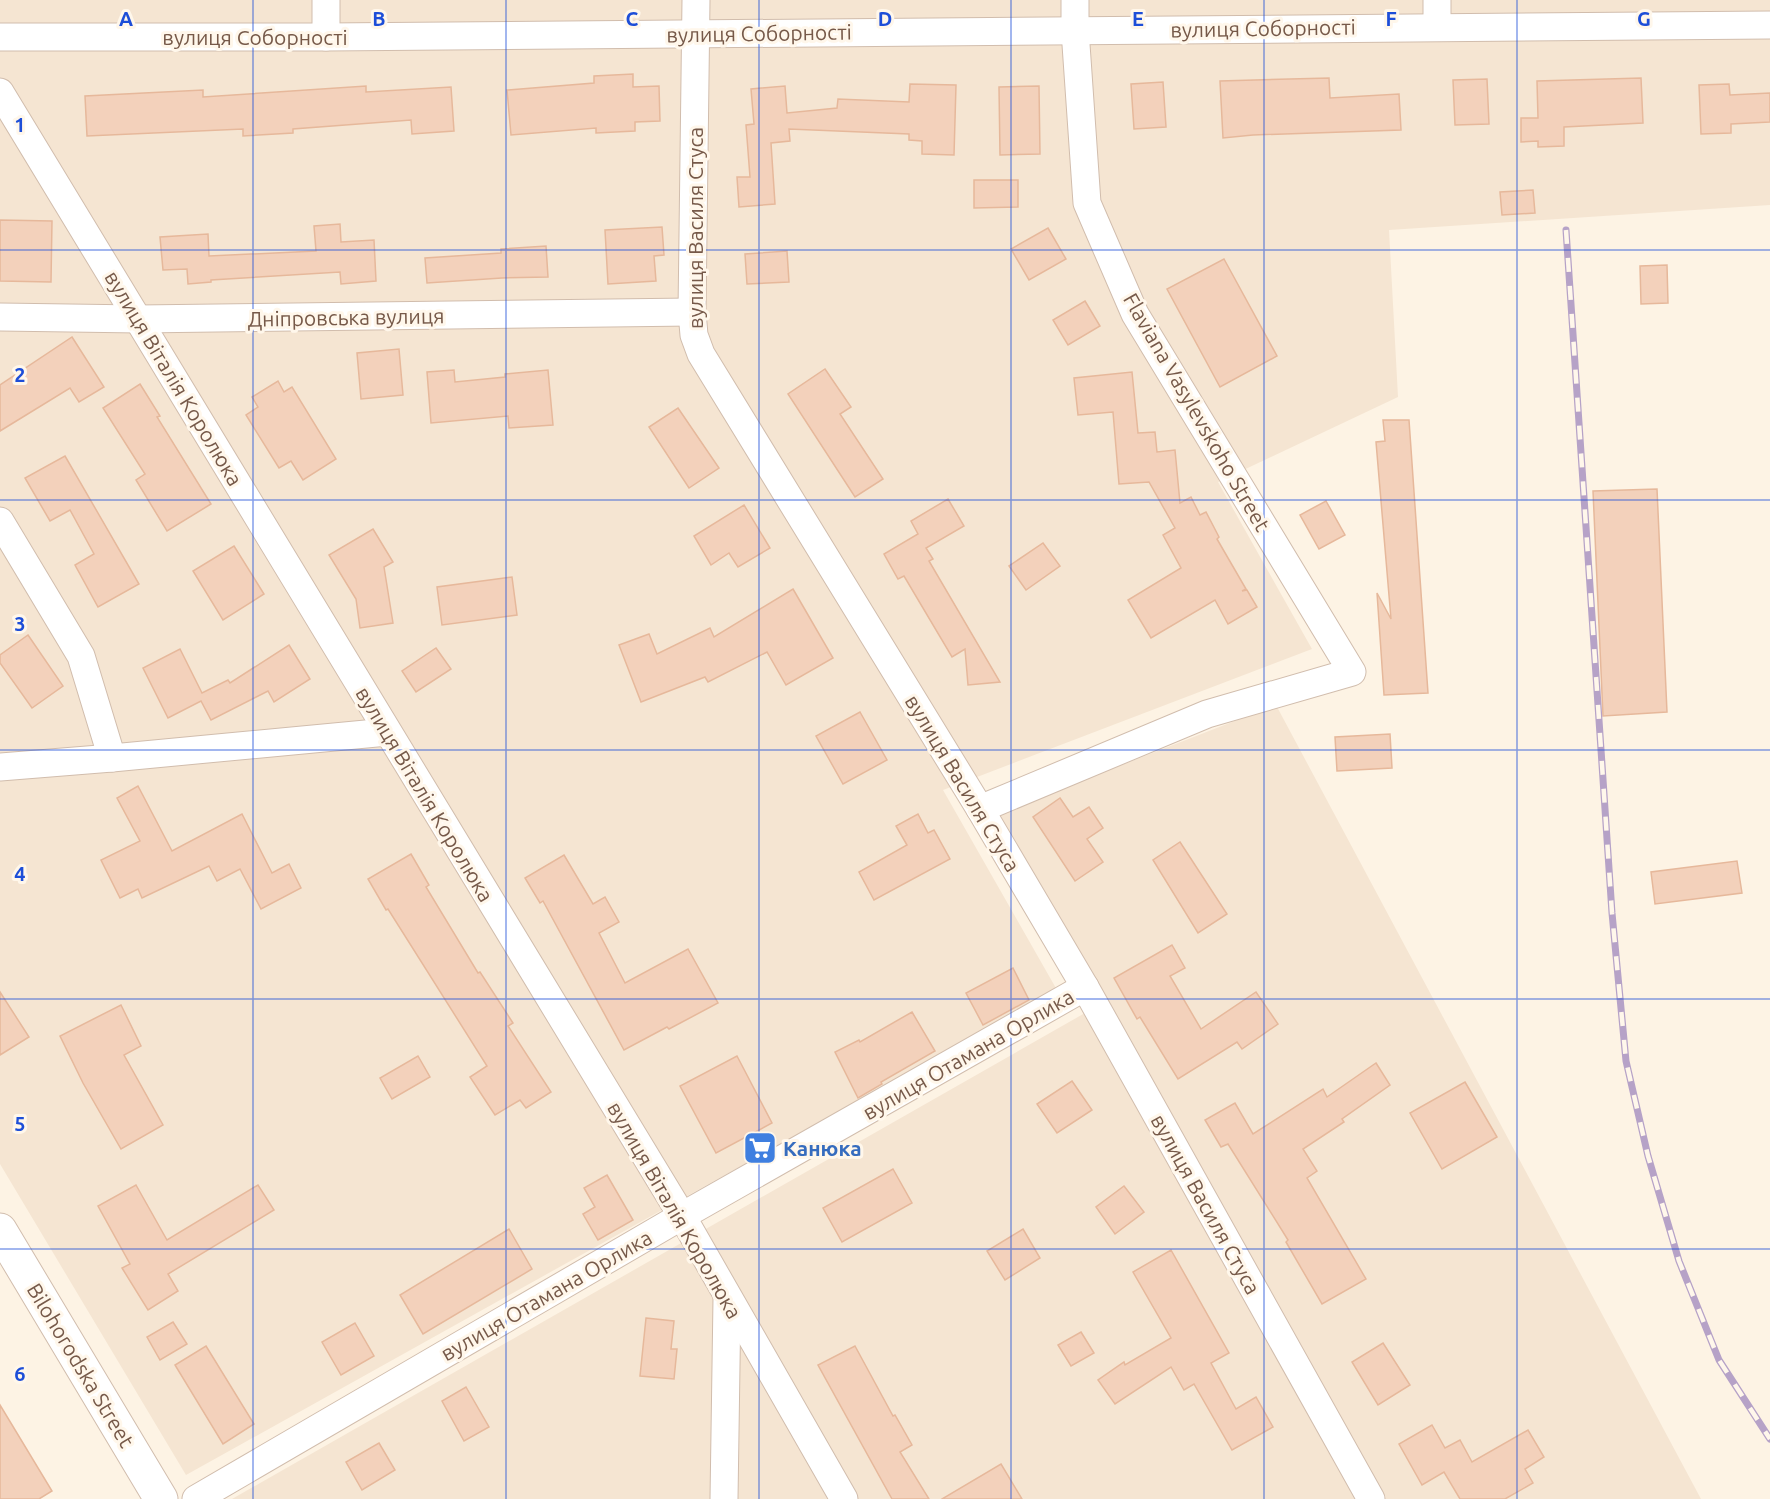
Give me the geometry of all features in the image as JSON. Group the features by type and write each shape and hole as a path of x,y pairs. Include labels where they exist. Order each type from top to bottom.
{"street":[{"path":"326,0 326,37"},
{"name":"вулиця Василя Стуса","path":"696,0 692,312 694,335 701,354 980,809 1085,987 1371,1499"},
{"name":"Flaviana Vasylevskoho Street","path":"980,809 1207,714 1352,672 1135,314 1087,203 1074,0"},
{"path":"1437,0 1437,27"},
{"name":"вулиця Соборності","path":"0,37 326,37 1770,25"},
{"name":"вулиця Віталія Королюка","path":"0,92 682,1216 844,1499"},
{"name":"Дніпровська вулиця","path":"0,317 139,319 692,312"},
{"path":"0,520 81,656 112,758"},
{"path":"0,767 387,732"},
{"name":"вулиця Отамана Орлика","path":"196,1499 682,1216 1085,987"},
{"name":"Bilohorodska Street","path":"0,1230 161,1499"},
{"path":"724,1499 727,1297"}],"shaded area":[{"path":"0,0 1770,0 1770,205 1389,230 1398,397 1218,482 1312,649 943,790 1057,990 186,1475 0,1164"},
{"path":"1276,705 1701,1499 232,1499 1106,1001 998,813"}],"building":[{"path":"633,74 633,87 659,86 660,121 635,122 635,131 596,133 596,128 511,135 507,90 594,83 594,76"},
{"path":"1329,78 1330,98 1399,94 1401,130 1223,138 1220,81"},
{"path":"1641,78 1643,123 1564,127 1564,146 1538,147 1538,141 1521,142 1521,118 1538,118 1537,81"},
{"path":"1487,79 1489,124 1455,125 1453,80"},
{"path":"1163,82 1166,127 1134,129 1131,84"},
{"path":"910,84 956,85 954,155 922,154 922,141 909,140 909,134 789,129 790,141 771,143 775,204 739,207 737,177 750,177 746,125 754,124 751,89 785,86 787,113 837,108 838,99 909,102"},
{"path":"1729,84 1730,95 1770,93 1770,122 1731,124 1731,133 1701,134 1699,85"},
{"path":"366,86 366,92 451,87 454,131 412,134 411,120 293,129 293,133 243,136 243,129 87,136 85,96 203,90 203,97"},
{"path":"1039,86 1040,154 1000,155 999,87"},
{"path":"974,180 1018,180 1018,207 974,208"},
{"path":"1533,190 1535,213 1502,215 1500,192"},
{"path":"0,220 52,221 51,282 0,281"},
{"path":"340,224 341,242 374,240 376,281 341,284 340,272 211,280 211,282 188,284 187,269 163,270 160,237 208,234 209,256 316,251 314,226"},
{"path":"662,227 664,255 654,256 656,281 608,284 605,230"},
{"path":"1048,228 1066,259 1029,280 1011,249"},
{"path":"546,246 548,277 427,283 425,258 501,253 501,249"},
{"path":"787,251 789,282 747,284 745,254"},
{"path":"1224,259 1277,356 1220,387 1167,289"},
{"path":"1667,265 1668,303 1641,304 1640,266"},
{"path":"1085,301 1100,326 1068,345 1053,320"},
{"path":"72,337 104,387 79,402 70,388 0,431 0,385"},
{"path":"399,349 403,395 361,399 357,353"},
{"path":"825,369 851,407 840,414 883,479 855,497 788,394"},
{"path":"454,370 455,382 548,370 553,425 509,428 508,416 431,423 427,372"},
{"path":"1132,372 1138,433 1155,432 1157,452 1175,450 1180,503 1191,497 1200,515 1206,512 1219,537 1217,539 1246,589 1242,591 1247,590 1257,607 1228,624 1215,600 1151,638 1128,600 1181,568 1163,535 1175,528 1149,482 1119,484 1113,412 1078,415 1074,378"},
{"path":"278,381 284,392 292,387 336,459 303,480 291,461 279,468 246,415 258,407 252,397"},
{"path":"140,384 160,416 157,417 211,504 167,531 136,480 145,474 103,408"},
{"path":"678,408 719,468 689,488 649,427"},
{"path":"1383,420 1409,420 1428,693 1384,695 1377,593 1391,619 1376,442 1385,441"},
{"path":"65,456 139,584 98,607 75,565 94,554 70,510 50,521 25,478"},
{"path":"1657,489 1667,712 1603,716 1593,491"},
{"path":"948,499 964,526 926,548 933,559 929,561 1000,682 968,685 965,649 952,657 904,576 898,579 884,554 918,534 911,521"},
{"path":"1326,501 1345,535 1319,549 1300,515"},
{"path":"744,505 770,548 738,567 729,553 711,565 694,536"},
{"path":"373,529 393,562 384,567 393,623 360,628 356,599 329,555"},
{"path":"1043,543 1060,566 1026,590 1009,566"},
{"path":"234,546 264,594 223,620 193,571"},
{"path":"512,577 517,615 442,625 437,587"},
{"path":"793,589 833,658 786,685 767,652 708,682 705,677 641,702 619,645 649,634 657,654 710,628 714,637"},
{"path":"28,635 63,686 32,708 0,663 0,655"},
{"path":"289,645 310,679 274,702 268,691 211,720 201,701 168,718 143,668 180,649 202,693 228,680 230,683"},
{"path":"436,648 451,669 416,692 402,671"},
{"path":"860,712 887,760 843,784 816,736"},
{"path":"1390,734 1392,768 1337,771 1335,737"},
{"path":"138,786 172,851 242,814 272,873 289,864 301,888 261,909 240,869 217,881 209,866 142,898 138,889 120,898 101,860 140,841 117,798"},
{"path":"1060,798 1073,817 1089,807 1103,828 1087,839 1103,862 1075,881 1033,817"},
{"path":"918,814 928,833 934,830 950,859 874,900 859,872 907,845 896,826"},
{"path":"1180,842 1227,914 1198,933 1153,860"},
{"path":"411,854 429,885 426,887 478,973 480,972 513,1023 508,1026 551,1092 526,1108 520,1100 495,1115 470,1077 487,1066 368,879"},
{"path":"564,855 593,904 605,897 619,922 599,933 625,983 688,949 718,1003 624,1050 543,901 540,903 525,878"},
{"path":"1737,861 1742,893 1655,904 1651,872"},
{"path":"1172,945 1185,968 1170,976 1201,1029 1256,992 1278,1024 1242,1049 1237,1042 1178,1079 1140,1017 1137,1019 1114,978"},
{"path":"1013,968 1029,1000 983,1025 966,993"},
{"path":"0,992 29,1037 0,1055"},
{"path":"121,1005 141,1046 124,1055 163,1125 121,1149 83,1083 60,1036"},
{"path":"912,1012 935,1051 858,1098 835,1052 859,1040 860,1042"},
{"path":"418,1056 430,1077 392,1099 380,1078"},
{"path":"737,1056 772,1123 716,1153 680,1086"},
{"path":"1376,1063 1390,1085 1342,1119 1344,1122 1303,1149 1317,1171 1307,1178 1366,1279 1322,1304 1286,1242 1288,1240 1228,1144 1221,1147 1205,1120 1235,1103 1253,1134 1323,1089 1327,1097"},
{"path":"1072,1081 1092,1110 1057,1133 1037,1104"},
{"path":"1465,1082 1497,1137 1442,1169 1410,1113"},
{"path":"893,1169 912,1203 842,1242 823,1208"},
{"path":"607,1175 633,1220 598,1240 583,1214 595,1207 584,1188"},
{"path":"136,1185 167,1240 258,1185 274,1210 168,1274 178,1291 148,1310 122,1268 130,1264 98,1206"},
{"path":"1124,1186 1144,1212 1115,1234 1096,1207"},
{"path":"509,1229 532,1269 423,1334 400,1295"},
{"path":"1023,1229 1040,1258 1005,1280 987,1251"},
{"path":"1171,1250 1229,1353 1211,1363 1236,1409 1256,1397 1273,1427 1232,1450 1194,1384 1184,1390 1171,1367 1115,1404 1098,1380 1124,1362 1125,1365 1171,1338 1133,1272"},
{"path":"646,1318 674,1321 671,1349 677,1349 674,1379 640,1376"},
{"path":"173,1322 187,1344 160,1360 147,1337"},
{"path":"355,1323 374,1356 341,1375 322,1342"},
{"path":"1081,1332 1094,1353 1071,1366 1058,1345"},
{"path":"1383,1343 1410,1385 1378,1405 1352,1362"},
{"path":"206,1346 254,1424 223,1444 175,1365"},
{"path":"855,1346 893,1416 895,1415 912,1445 900,1452 929,1499 892,1499 818,1365"},
{"path":"466,1387 489,1427 464,1441 442,1401"},
{"path":"0,1405 52,1491 39,1499 0,1499"},
{"path":"1432,1425 1445,1448 1460,1440 1472,1462 1528,1430 1544,1457 1525,1469 1533,1483 1505,1499 1460,1499 1444,1472 1422,1485 1399,1444"},
{"path":"379,1443 395,1470 362,1490 346,1462"},
{"path":"1001,1464 1022,1499 942,1499"}],"railway":[{"path":"1566,230 1612,913 1626,1061 1648,1156 1679,1261 1719,1360 1770,1439"}],"place":[{"name":"Канюка","path":"760,1148"}]}
